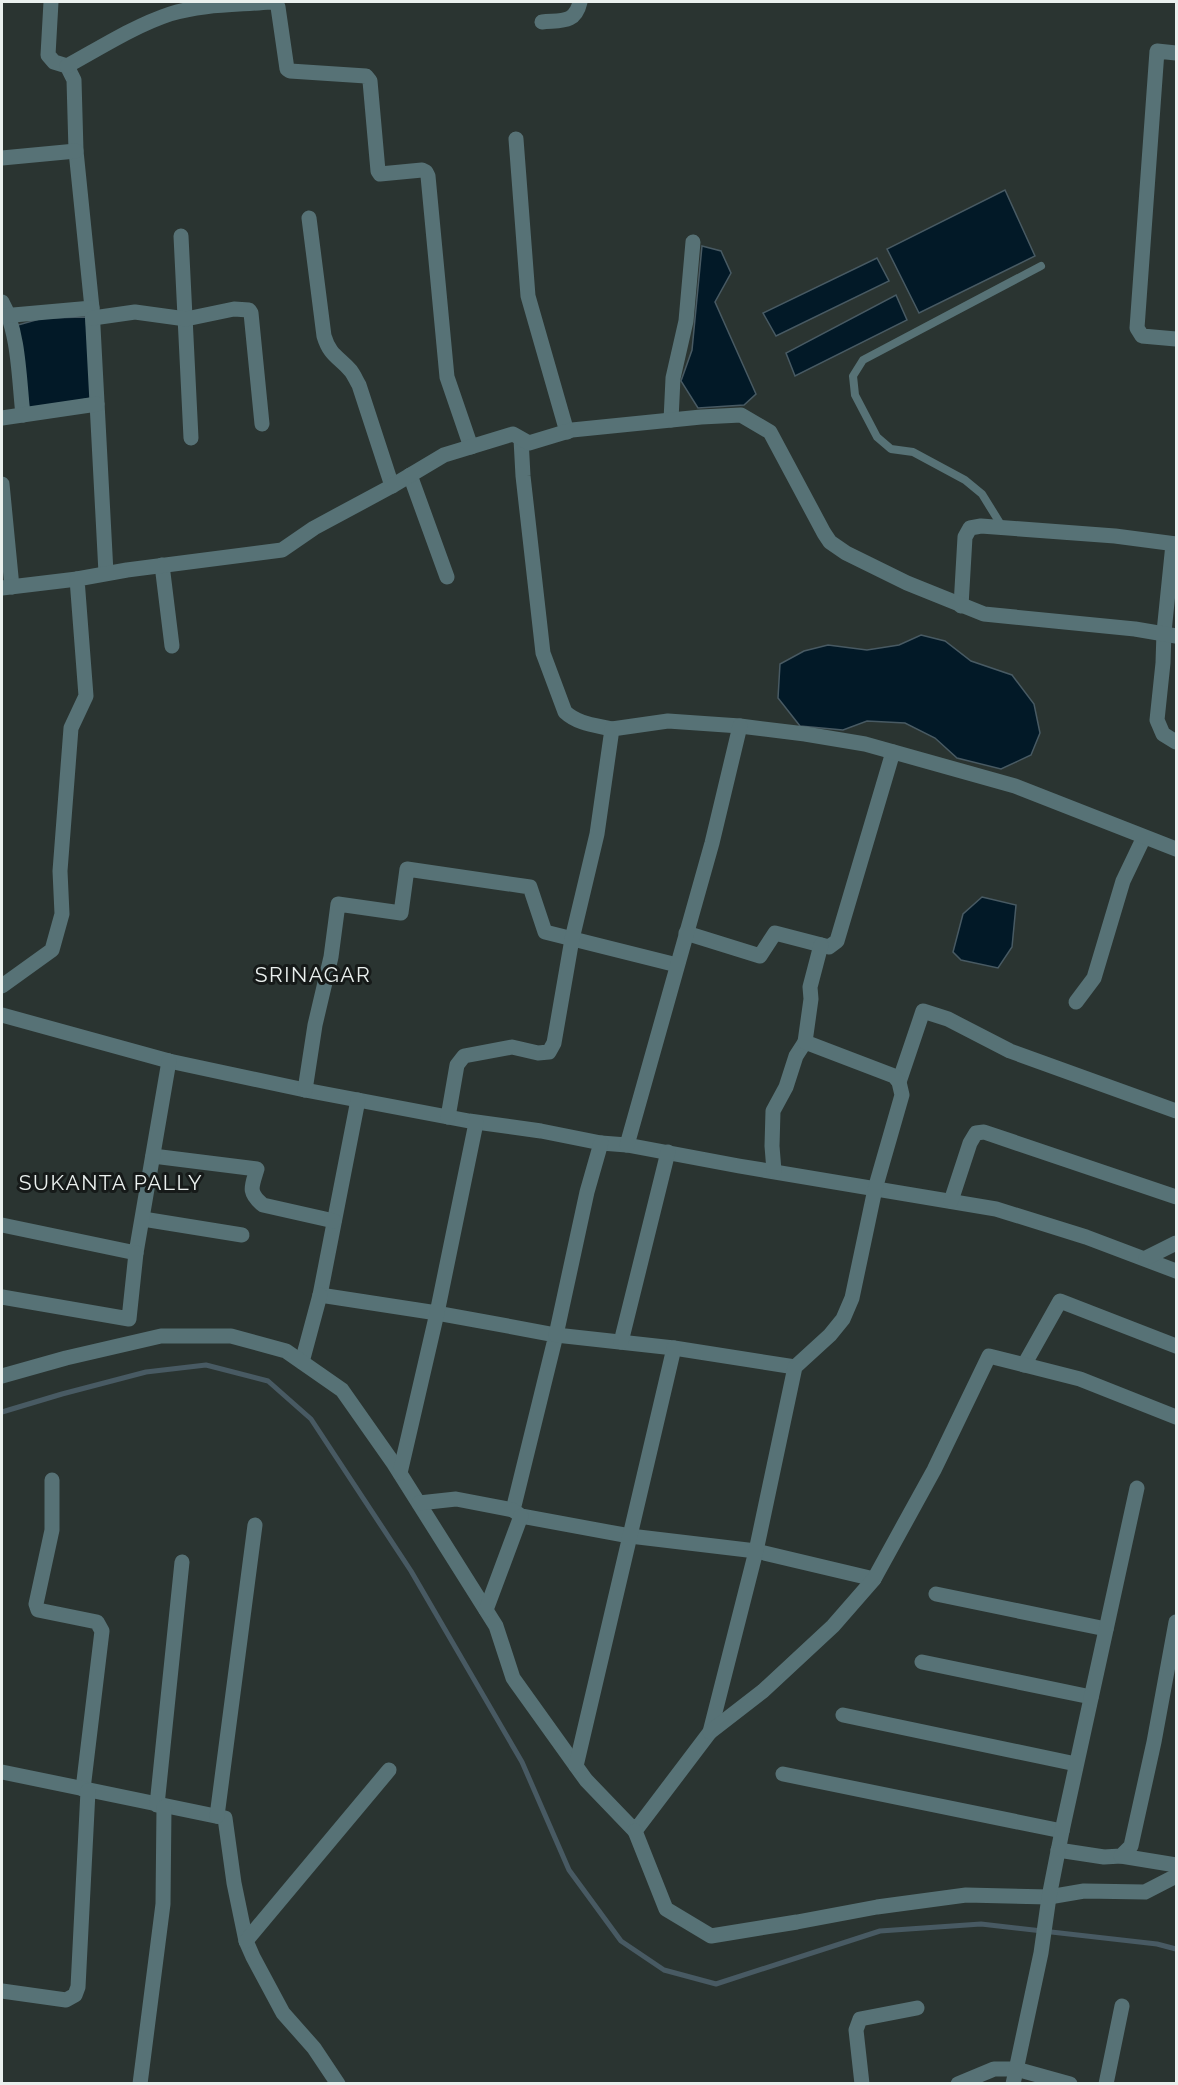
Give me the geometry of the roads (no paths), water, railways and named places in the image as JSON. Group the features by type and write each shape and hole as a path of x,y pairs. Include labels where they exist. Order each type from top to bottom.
{"street":[{"path":"51,2 48,55 54,62 67,66 154,20 172,14 200,8 270,2 278,6 287,69 366,76 370,81 378,171 380,174 422,170 428,177 447,377 471,447"},
{"path":"542,22 571,18 578,12 580,2"},
{"path":"1176,53 1157,51 1137,328 1142,336 1176,339"},
{"path":"67,66 74,80 76,151 93,313 106,573"},
{"path":"516,139 528,296 567,432"},
{"path":"2,158 76,151"},
{"path":"309,218 327,348 351,371 359,384 392,486"},
{"path":"181,236 191,438"},
{"path":"671,420 673,378 686,321 693,242"},
{"path":"23,415 4,311 135,312 186,319 244,309 251,313 262,424"},
{"path":"2,418 97,404"},
{"path":"2,483 7,588 282,550 314,528 444,455 513,434 529,443 567,432 671,420 741,415 770,432 827,537 846,553 961,606 984,614 1170,634"},
{"path":"521,439 543,654 565,712 572,718 612,729 668,721 740,726 865,744 1015,786 1176,849"},
{"path":"410,476 447,577"},
{"path":"961,606 964,537 970,528 981,526 1115,536 1175,544 1170,634 1163,663 1157,720 1163,734 1176,742"},
{"path":"162,565 172,646"},
{"path":"2,986 52,950 62,910 61,849 71,728 86,696 77,579"},
{"path":"627,1144 712,843 740,726"},
{"path":"448,1118 457,1065 464,1056 512,1047 538,1053 549,1052 554,1043 572,939 597,834 612,729"},
{"path":"686,933 760,956 775,933 829,947 837,940 892,752"},
{"path":"1076,1002 1094,978 1123,881 1144,837"},
{"path":"305,1090 315,1025 332,957 338,904 401,913 407,869 530,887 544,932 677,965"},
{"path":"774,1171 773,1111 786,1087 796,1056 806,1042 811,999 810,987 821,945"},
{"path":"899,1082 923,1011 948,1019 1010,1052 1176,1111"},
{"path":"2,1015 169,1061 448,1118 542,1131 601,1143 627,1144 996,1209 1086,1237 1176,1271"},
{"path":"710,1732 756,1551 795,1367 830,1335 843,1319 852,1298 875,1189 902,1095 899,1082 894,1076 806,1042"},
{"path":"2,1297 129,1318 136,1253 169,1061"},
{"path":"302,1362 320,1295 358,1100"},
{"path":"400,1473 437,1313 476,1123"},
{"path":"951,1201 970,1143 976,1133 984,1132 1176,1197"},
{"path":"486,1610 517,1513 587,1192 601,1143"},
{"path":"621,1342 668,1152"},
{"path":"153,1156 257,1169 251,1187 254,1197 263,1204 334,1221"},
{"path":"142,1219 242,1235"},
{"path":"2,1225 136,1253"},
{"path":"1146,1258 1176,1243"},
{"path":"320,1295 437,1313 556,1335 674,1348 795,1367"},
{"path":"1024,1365 1060,1301 1176,1346"},
{"path":"2,1376 66,1358 161,1336 231,1336 286,1351 342,1389 400,1473 486,1610 495,1626 513,1678 576,1766 634,1830 666,1909 711,1936 877,1907 966,1895 1048,1897 1084,1891 1145,1892 1176,1876"},
{"path":"576,1766 674,1348"},
{"path":"634,1830 710,1732 763,1691 833,1626 874,1579 934,1470 989,1356 1080,1379 1176,1417"},
{"path":"2,1991 66,2000 75,1995 78,1987 86,1790 102,1631 97,1622 38,1610 36,1604 52,1530 52,1480"},
{"path":"1015,2076 1041,1953 1048,1897 1137,1488"},
{"path":"419,1503 456,1499 630,1536 756,1551 874,1579"},
{"path":"217,1816 255,1525"},
{"path":"140,2084 163,1904 161,1806 182,1562"},
{"path":"936,1594 1106,1629"},
{"path":"1121,1856 1131,1846 1154,1742 1176,1622"},
{"path":"922,1662 1091,1697"},
{"path":"843,1715 1076,1764"},
{"path":"246,1941 389,1770"},
{"path":"2,1772 225,1818 234,1883 246,1941 283,2013 314,2048 338,2084"},
{"path":"783,1774 1062,1831"},
{"path":"1058,1850 1104,1857 1121,1856 1176,1865"},
{"path":"1106,2084 1122,2006"},
{"path":"862,2084 856,2030 860,2019 917,2008"},
{"path":"957,2084 994,2068 1015,2076 1070,2084"}],"lane":[{"path":"1003,528 982,494 965,480 913,452 891,449 877,437 855,395 853,376 863,360 1041,266"}],"water":[{"path":"1005,190 1035,256 919,313 887,249"},
{"path":"702,246 721,251 731,273 715,302 756,394 744,405 698,408 681,381 692,350"},
{"path":"877,258 889,281 776,336 763,313"},
{"path":"896,295 907,320 795,376 786,353"},
{"path":"86,317 92,398 29,410 18,325 43,318"},
{"path":"921,635 945,641 971,661 1012,675 1034,704 1040,733 1031,755 1001,769 957,758 935,738 905,723 867,721 843,730 800,726 778,698 780,664 804,651 828,645 867,650 899,645"},
{"path":"982,897 1016,905 1012,947 998,968 961,960 953,952 963,914"}],"waterway":[{"path":"2,1412 146,1372 206,1365 268,1381 311,1419 411,1571 522,1762 569,1870 621,1941 664,1970 716,1984 880,1931 981,1924 1157,1944 1176,1949"}],"district":[{"name":"SRINAGAR","path":"313,975"},
{"name":"SUKANTA PALLY","path":"111,1183"}]}
